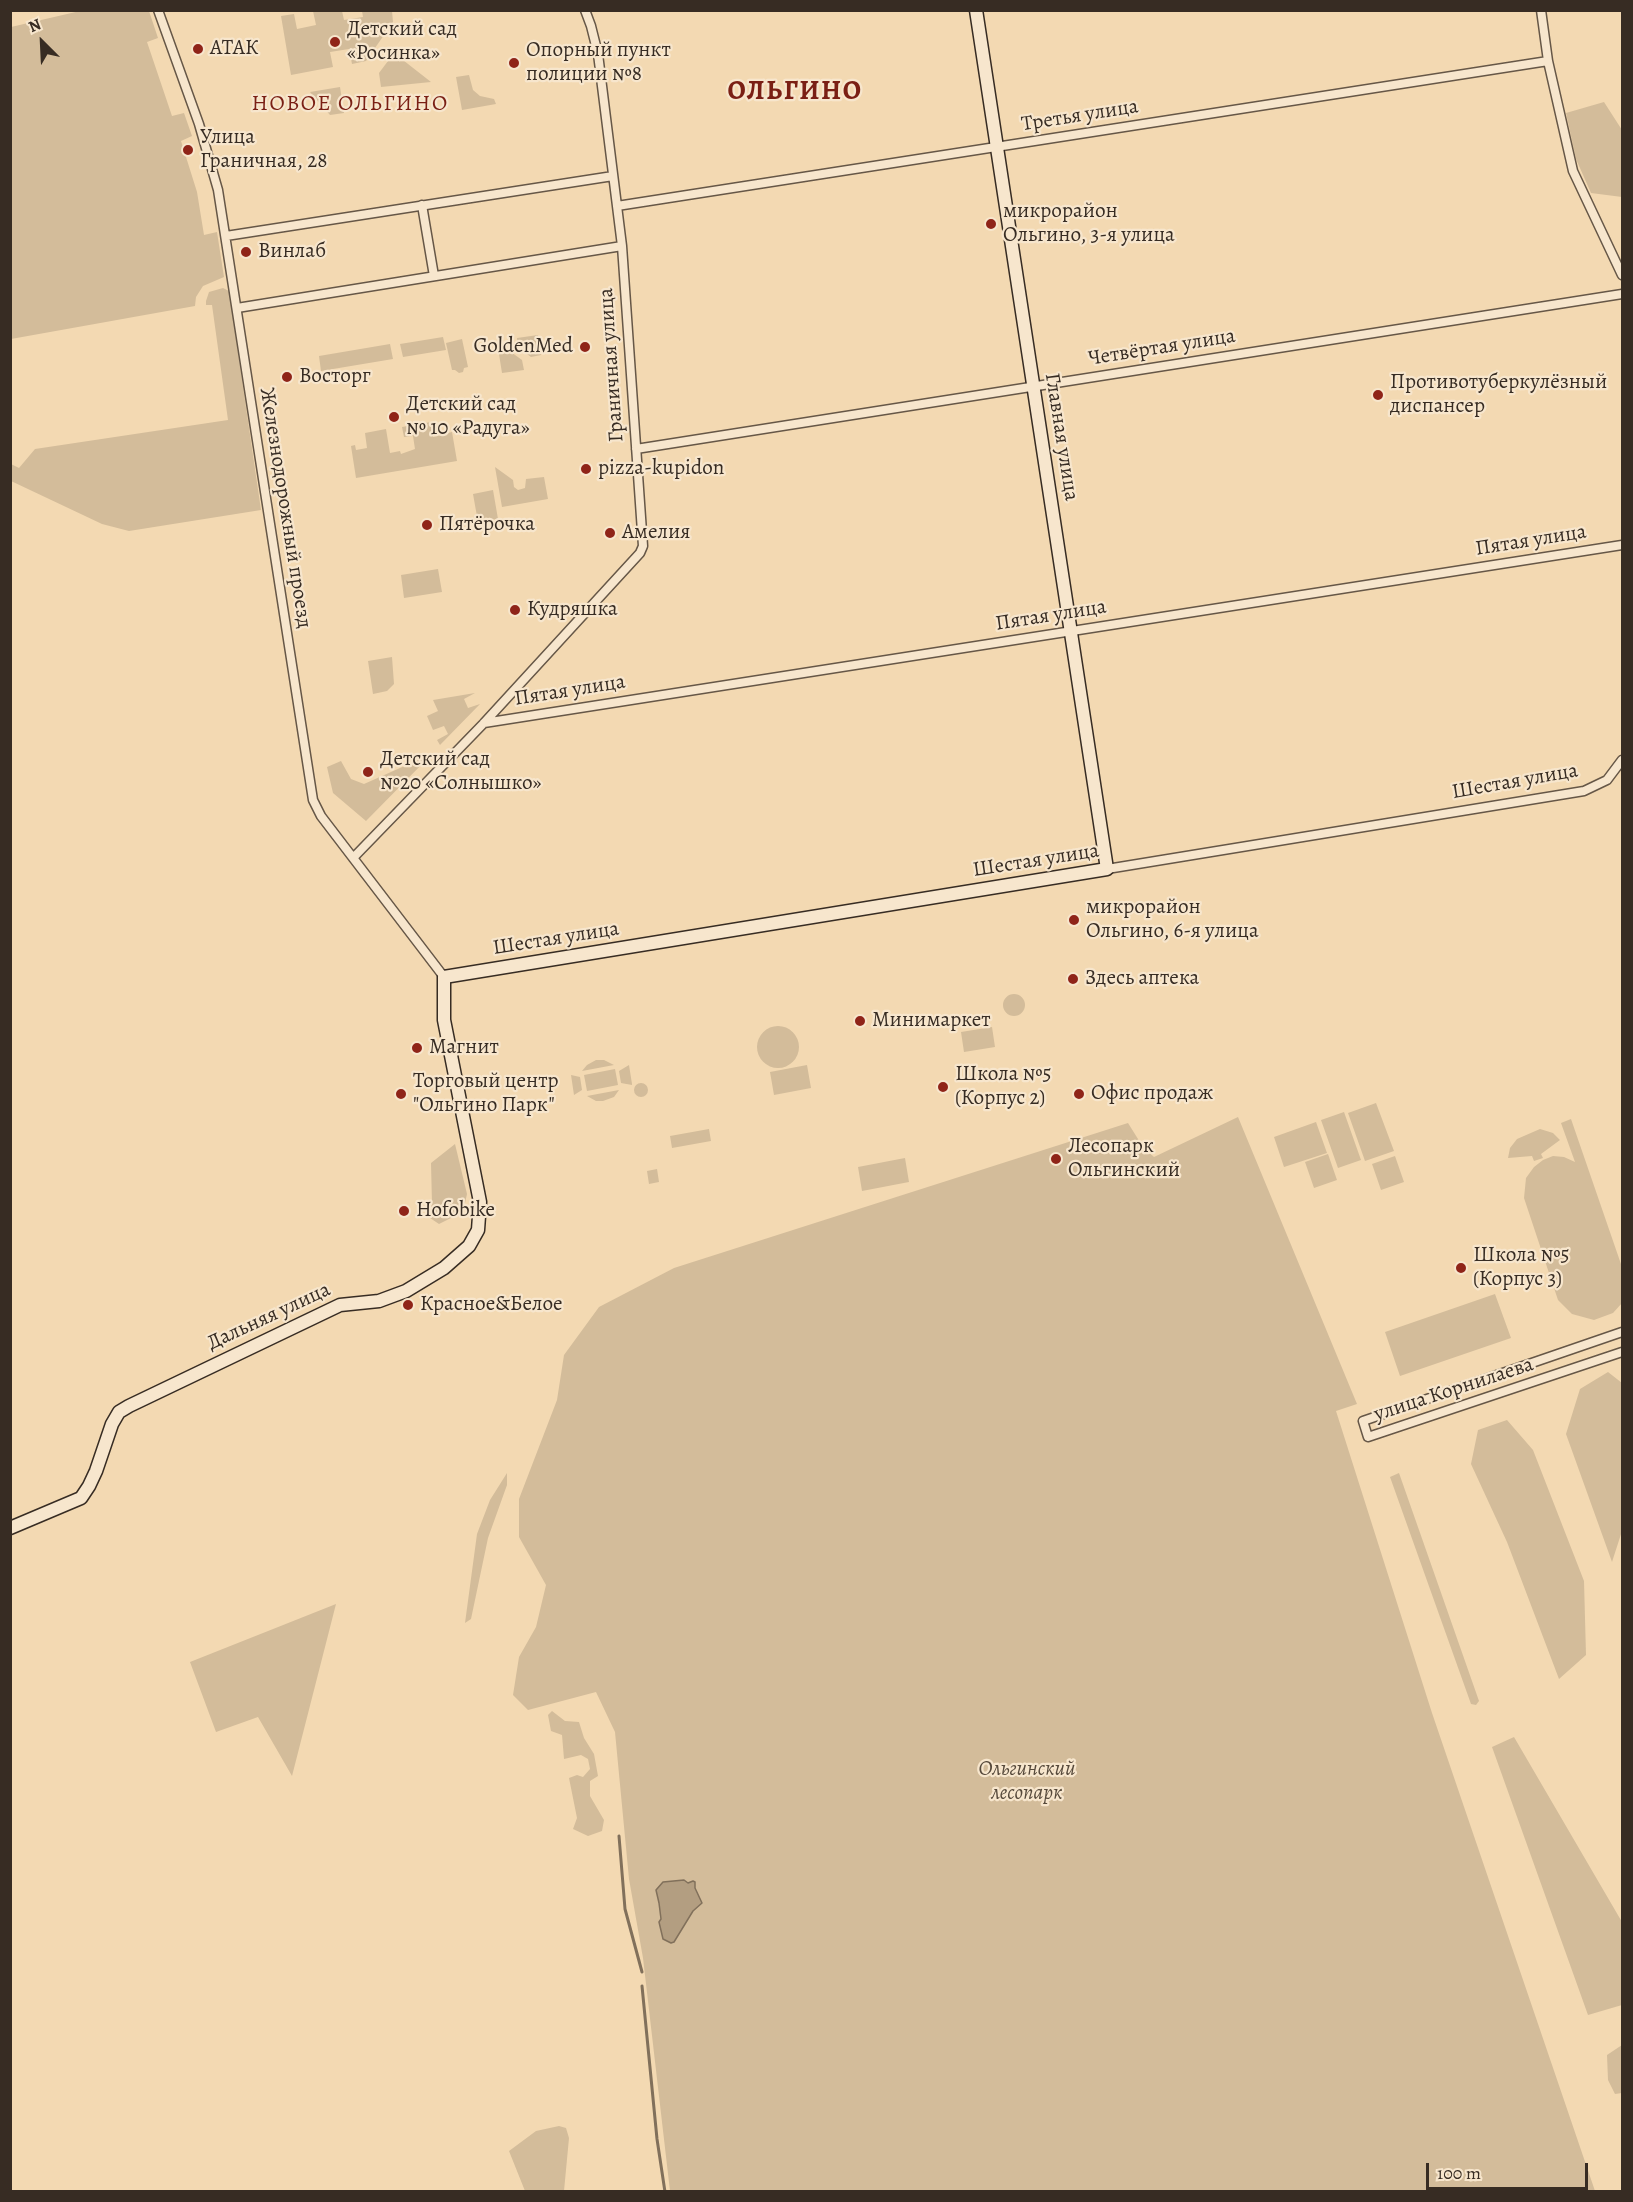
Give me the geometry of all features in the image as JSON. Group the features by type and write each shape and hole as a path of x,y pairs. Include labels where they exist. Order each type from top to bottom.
{"street":[{"name":"Железнодорожный проезд","path":"158,10 200,124 218,189 311,791 316,808 444,978"},
{"name":"Граничная улица","path":"353,858 484,723 640,553 643,546 622,246 598,54 585,10"},
{"name":"Главная улица","path":"976,10 1107,869"},
{"path":"1541,10 1548,61 1573,171 1623,275"},
{"name":"Третья улица","path":"617,206 1548,61"},
{"path":"226,236 613,176"},
{"path":"422,206 434,276"},
{"path":"237,308 622,246"},
{"name":"Четвёртая улица","path":"636,449 1623,294"},
{"name":"Пятая улица","path":"484,723 1623,545"},
{"name":"Шестая улица","path":"444,978 1584,792 1607,780 1623,760"},
{"name":"Дальняя улица","path":"10,1528 81,1497 96,1471 112,1424 119,1412 340,1305 379,1300 406,1291 444,1268 469,1246 478,1230 480,1202 444,1020 444,978"},
{"name":"улица Корнилаева","path":"1623,1332 1363,1421 1368,1437 1623,1352"}],"green space":[{"path":"80,11 149,11 158,38 147,42 172,116 184,113 192,136 181,141 197,192 204,235 217,232 224,277 203,286 196,297 195,306 11,339 11,27"},
{"name":"Детский сад «Росинка»","path":"313,11 342,11 344,20 363,17 362,11 392,11 393,22 366,61 352,64 349,49 330,52 333,67 291,75 281,16 294,14 297,29 316,25"},
{"path":"394,53 431,82 381,87 379,73"},
{"path":"469,75 473,90 480,96 494,99 496,104 462,110 456,77"},
{"path":"340,87 344,113 330,115 310,92"},
{"path":"1604,102 1622,130 1622,197 1591,193 1576,159 1566,113"},
{"path":"223,288 229,291 261,510 129,531 102,524 11,481 11,464 19,468 35,449 228,420 212,305 206,305 209,292"},
{"path":"538,335 541,355 531,357 518,347 517,338"},
{"path":"443,337 446,350 403,357 400,344"},
{"path":"462,339 468,367 459,373 452,370 446,343"},
{"path":"390,344 393,359 321,371 319,356"},
{"path":"504,347 522,360 524,370 502,373 498,348"},
{"path":"431,422 433,437 452,432 457,461 356,478 351,446 355,445 356,450 367,448 365,433 386,429 390,453 400,451 401,454 415,449 413,436 404,437 402,427"},
{"path":"495,467 513,480 514,487 518,490 525,488 526,479 544,477 548,499 502,507"},
{"path":"493,490 498,519 478,522 473,494"},
{"path":"438,569 442,592 404,598 401,575"},
{"path":"392,657 394,684 387,691 373,694 368,661"},
{"path":"475,693 464,699 468,708 480,704 440,745 437,740 448,734 444,726 433,730 427,716 438,711 433,700"},
{"path":"427,756 428,758 366,821 333,793 327,767 341,761 351,779 364,784"},
{"path":"1014,994 1022,997 1025,1005 1022,1013 1014,1016 1006,1013 1003,1005 1006,997"},
{"path":"778,1026 786,1027 793,1032 798,1039 798,1055 793,1062 786,1067 778,1068 770,1067 763,1062 758,1055 757,1047 758,1039 763,1032 770,1027"},
{"path":"992,1027 995,1047 964,1052 961,1032"},
{"path":"596,1060 604,1060 614,1065 582,1071"},
{"path":"629,1065 632,1085 621,1083 619,1071"},
{"path":"807,1065 811,1088 774,1095 770,1072"},
{"path":"615,1069 618,1085 587,1091 584,1075"},
{"path":"571,1075 580,1077 582,1090 574,1095"},
{"path":"641,1083 646,1085 648,1090 646,1095 641,1097 636,1095 634,1090 636,1085"},
{"path":"619,1090 614,1097 603,1101 596,1101 587,1096"},
{"path":"1376,1103 1394,1151 1365,1161 1348,1113"},
{"path":"1344,1112 1361,1160 1338,1168 1321,1120"},
{"name":"Ольгинский лесопарк","path":"1238,1117 1357,1404 1336,1411 1432,1713 1595,2191 670,2191 643,1958 629,1879 615,1732 596,1692 528,1710 513,1695 519,1657 536,1627 546,1585 519,1537 519,1499 557,1400 564,1355 599,1307 674,1268 1128,1123 1143,1147 1154,1157"},
{"path":"1571,1119 1622,1267 1622,1303 1613,1313 1594,1320 1572,1314 1558,1300 1524,1198 1526,1178 1543,1160 1553,1156 1564,1157 1575,1162 1561,1123"},
{"path":"1316,1122 1327,1153 1284,1167 1274,1137"},
{"path":"709,1129 711,1141 672,1148 670,1136"},
{"path":"1540,1129 1553,1133 1560,1140 1541,1154 1543,1158 1534,1161 1532,1156 1508,1158 1510,1148 1517,1139"},
{"path":"455,1144 467,1194 463,1212 439,1224 427,1216 432,1204 431,1163"},
{"path":"1328,1154 1337,1180 1314,1188 1305,1162"},
{"path":"1395,1156 1404,1182 1381,1190 1372,1164"},
{"path":"905,1158 909,1182 862,1191 858,1167"},
{"path":"657,1169 659,1182 649,1184 647,1171"},
{"path":"1495,1294 1511,1338 1400,1376 1385,1332"},
{"path":"1608,1372 1622,1383 1622,1531 1612,1562 1566,1434 1580,1389"},
{"path":"1507,1420 1533,1450 1584,1581 1586,1655 1559,1679 1507,1542 1471,1464 1478,1430"},
{"path":"507,1473 507,1485 488,1538 471,1619 465,1623 477,1534 490,1500"},
{"path":"1399,1473 1479,1701 1476,1705 1471,1704 1390,1477"},
{"path":"336,1604 292,1776 258,1717 216,1732 190,1662"},
{"path":"552,1711 565,1721 579,1722 584,1738 594,1754 598,1776 590,1781 590,1796 604,1820 602,1831 588,1836 573,1829 577,1818 569,1778 577,1775 583,1777 590,1769 588,1759 581,1755 564,1759 562,1735 551,1731 548,1715"},
{"path":"1514,1737 1622,1922 1622,2005 1588,2015 1492,1747"},
{"path":"1622,2045 1622,2093 1615,2094 1608,2080 1607,2055"},
{"path":"559,2126 566,2128 569,2138 564,2191 525,2191 509,2151 536,2131"}],"shaded area":[{"path":"684,1880 688,1883 695,1882 695,1888 702,1903 693,1911 674,1942 671,1943 663,1939 656,1890 663,1882"}],"waterway":[{"path":"619,1836 625,1909 642,1972"},
{"path":"642,1986 657,2139 665,2192"}],"place":[{"name":"Детский сад «Росинка»","path":"335,42"},
{"name":"АТАК","path":"198,49"},
{"name":"Опорный пункт полиции №8","path":"514,63"},
{"name":"Улица Граничная, 28","path":"188,150"},
{"name":"микрорайон Ольгино, 3-я улица","path":"991,224"},
{"name":"Винлаб","path":"246,252"},
{"name":"GoldenMed","path":"585,347"},
{"name":"Восторг","path":"287,377"},
{"name":"Противотуберкулёзный диспансер","path":"1378,395"},
{"name":"Детский сад № 10 «Радуга»","path":"394,417"},
{"name":"pizza-kupidon","path":"586,469"},
{"name":"Пятёрочка","path":"427,525"},
{"name":"Амелия","path":"610,533"},
{"name":"Кудряшка","path":"515,610"},
{"name":"Детский сад №20 «Солнышко»","path":"368,772"},
{"name":"микрорайон Ольгино, 6-я улица","path":"1074,920"},
{"name":"Здесь аптека","path":"1073,979"},
{"name":"Минимаркет","path":"860,1021"},
{"name":"Магнит","path":"417,1048"},
{"name":"Школа №5 (Корпус 2)","path":"943,1087"},
{"name":"Торговый центр \"Ольгино Парк\"","path":"401,1094"},
{"name":"Офис продаж","path":"1079,1094"},
{"name":"Лесопарк Ольгинский","path":"1056,1159"},
{"name":"Hofobike","path":"404,1211"},
{"name":"Школа №5 (Корпус 3)","path":"1461,1268"},
{"name":"Красное&Белое","path":"408,1305"}],"district":[{"name":"ОЛЬГИНО","path":"795,92"},
{"name":"НОВОЕ ОЛЬГИНО","path":"350,105"}]}
